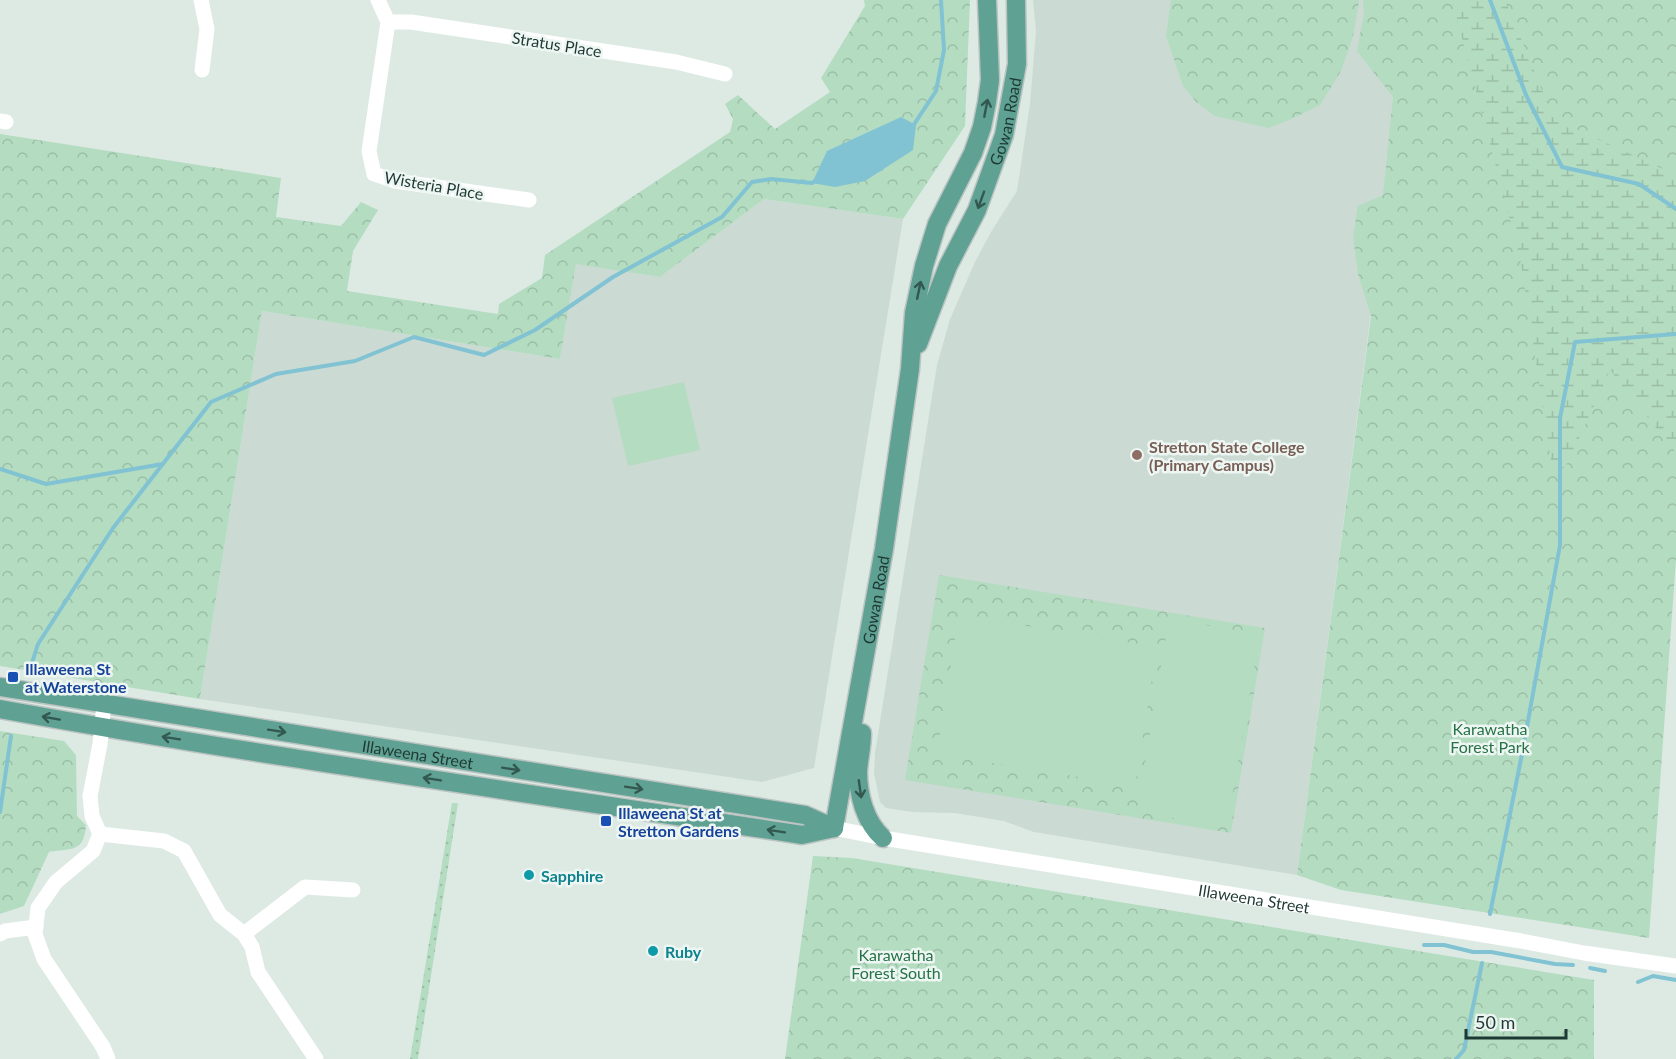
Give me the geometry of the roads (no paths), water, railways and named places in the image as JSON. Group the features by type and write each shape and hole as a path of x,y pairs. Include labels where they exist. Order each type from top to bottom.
{"main road":[{"name":"Gowan Road","path":"834,828 884,549 910,369 914,313 924,266 937,224 973,153 982,127 990,80 987,0"},
{"name":"Gowan Road","path":"910,369 948,266 977,210 1004,135 1017,64 1016,0"},
{"name":"Illaweena Street","path":"0,687 805,815 834,828"},
{"path":"860,689 862,737 859,783 868,819 883,838"},
{"name":"Illaweena Street","path":"0,709 472,786 802,835 834,828"},
{"path":"219,722 229,747"},
{"path":"472,786 475,763"}],"street":[{"path":"201,0 207,29 202,70"},
{"path":"378,0 388,22"},
{"name":"Stratus Place","path":"388,22 411,22 676,62 725,74"},
{"name":"Wisteria Place","path":"388,22 369,151 374,174 395,181 529,200"},
{"path":"104,704 90,796 92,816 100,834 93,851 56,882 38,908 35,934 44,959 103,1047 108,1059"},
{"name":"Illaweena Street","path":"834,828 851,833 1521,940 1584,953 1676,966"},
{"path":"100,834 164,841 184,851 220,915 244,934 252,946 258,972 316,1059"},
{"path":"244,934 305,887 353,890"},
{"path":"0,933 5,930 36,927"}],"water":[{"path":"901,117 916,125 913,150 865,181 835,187 812,183 827,151"}],"waterway":[{"path":"913,126 936,91 944,50 941,0"},
{"path":"1490,0 1526,95 1562,167 1639,184 1676,209"},
{"path":"31,666 38,644 113,528 211,402 276,374 355,361 414,337 484,355 535,330 613,277 722,217 752,182 771,179 812,183 815,181"},
{"path":"1490,914 1560,545 1560,418 1575,342 1676,334"},
{"path":"0,469 46,484 163,464"},
{"path":"0,812 11,736"},
{"path":"1424,945 1444,945 1473,952 1491,952 1555,964 1573,965"},
{"path":"1456,1059 1464,1050 1482,963"},
{"path":"1590,968 1605,971"},
{"path":"1638,982 1653,976 1676,980"}],"place":[{"name":"Stretton State College (Primary Campus)","path":"1137,455"},
{"name":"Illaweena St at Waterstone","path":"13,677"},
{"name":"Illaweena St at Stretton Gardens","path":"606,821"},
{"name":"Sapphire","path":"529,875"},
{"name":"Ruby","path":"653,951"}],"park label":[{"name":"Karawatha Forest Park","path":"1490,737"},
{"name":"Karawatha Forest South","path":"896,963"}]}
